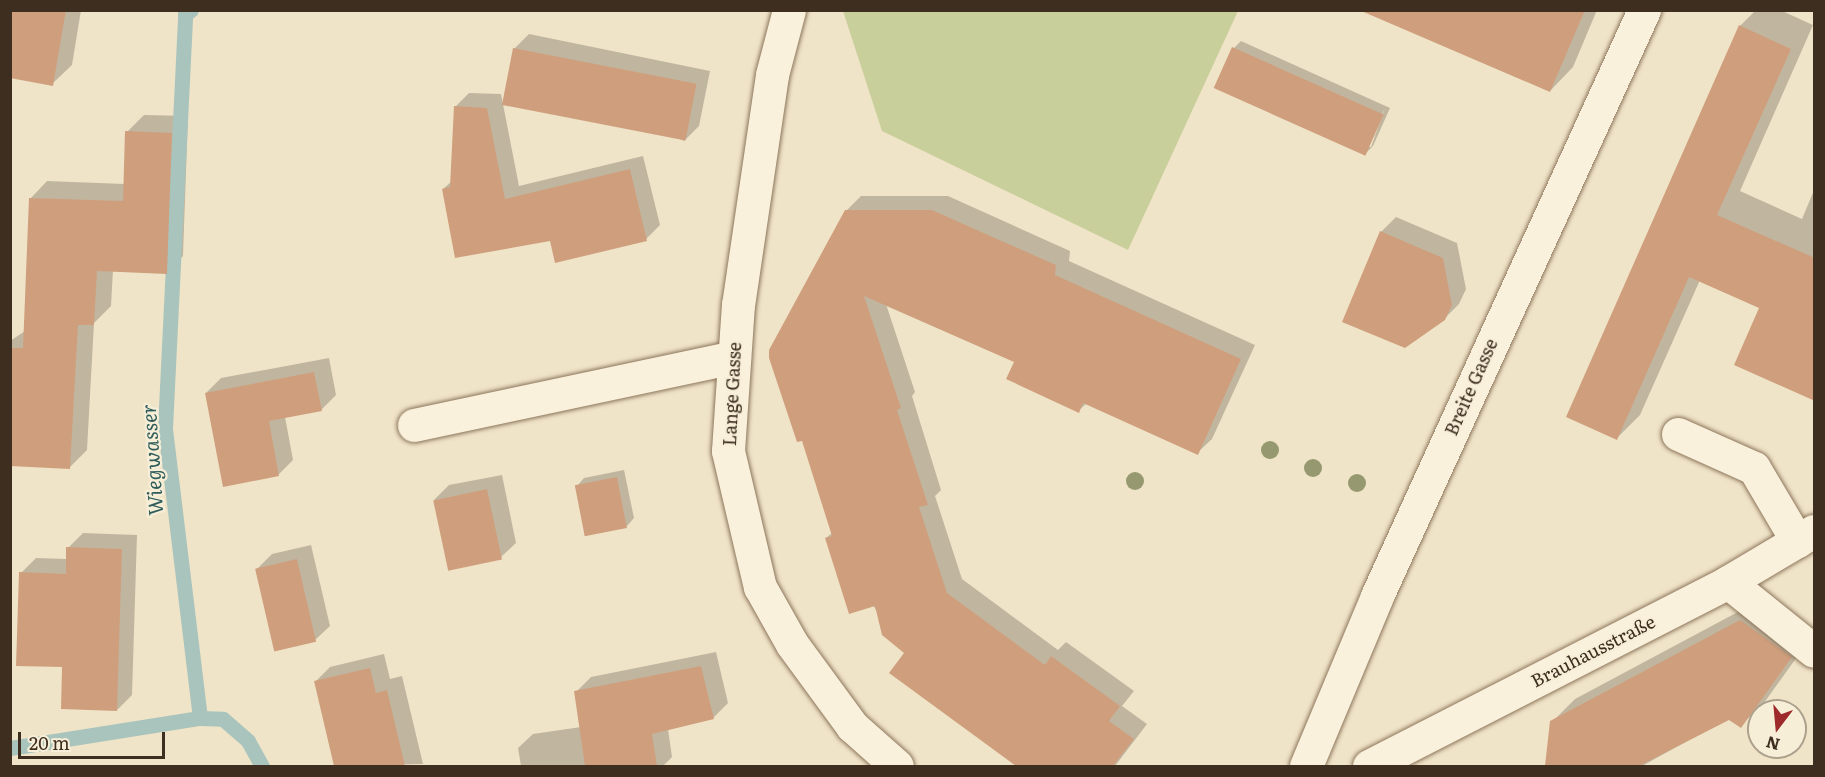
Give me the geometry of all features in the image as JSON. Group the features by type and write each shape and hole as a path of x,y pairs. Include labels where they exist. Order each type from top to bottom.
{"street":[{"name":"Lange Gasse","path":"789,10 772,75 734,357 728,451 760,587 792,644 852,726 897,766"},
{"name":"Breite Gasse","path":"1306,766 1377,596 1644,10"},
{"path":"414,425 734,357"},
{"path":"1678,434 1754,468 1806,536"},
{"name":"Brauhausstraße","path":"1369,766 1728,582 1806,536"},
{"path":"1728,582 1815,651"}],"green space":[{"path":"843,10 1238,11 1128,250 882,131"}],"building":[{"path":"10,10 66,10 53,86 10,78"},
{"path":"1359,10 1585,10 1550,92"},
{"path":"1739,25 1791,49 1717,215 1815,258 1815,401 1734,365 1759,308 1689,277 1617,440 1566,417"},
{"path":"1232,47 1384,115 1365,156 1214,88"},
{"path":"513,48 697,84 685,141 502,105"},
{"path":"454,106 487,108 505,199 630,169 647,241 555,263 550,241 455,258 442,189 450,187"},
{"path":"125,131 172,133 167,274 97,271 94,325 78,325 70,469 10,466 10,348 23,348 29,198 123,201"},
{"path":"845,210 932,210 1056,265 1055,275 1241,359 1198,455 1083,403 1079,413 1006,379 1014,362 864,296 901,408 897,410 928,505 919,507 947,593 1045,665 1051,656 1120,706 1109,721 1134,739 1113,766 1016,766 889,673 904,653 882,635 875,606 849,614 825,538 832,536 802,441 797,442 769,358 769,350"},
{"path":"1380,231 1443,258 1452,305 1445,320 1405,348 1342,322"},
{"path":"314,372 322,411 269,421 279,476 223,487 205,393"},
{"path":"617,477 627,528 585,536 575,485"},
{"path":"487,489 502,559 448,571 433,500"},
{"path":"66,547 122,549 117,711 61,709 62,667 16,666 19,572 66,574"},
{"path":"297,559 316,642 274,651 255,569"},
{"path":"1740,620 1792,657 1762,699 1747,699 1747,720 1741,728 1729,720 1639,766 1545,766 1550,721"},
{"path":"701,666 714,719 652,734 657,766 585,766 574,691"},
{"path":"370,668 376,693 387,690 405,766 334,766 314,681"}],"waterway":[{"name":"Wiegwasser","path":"10,748 200,718 165,428 185,14 191,10"},
{"path":"200,718 223,719 248,741 262,766"}]}
